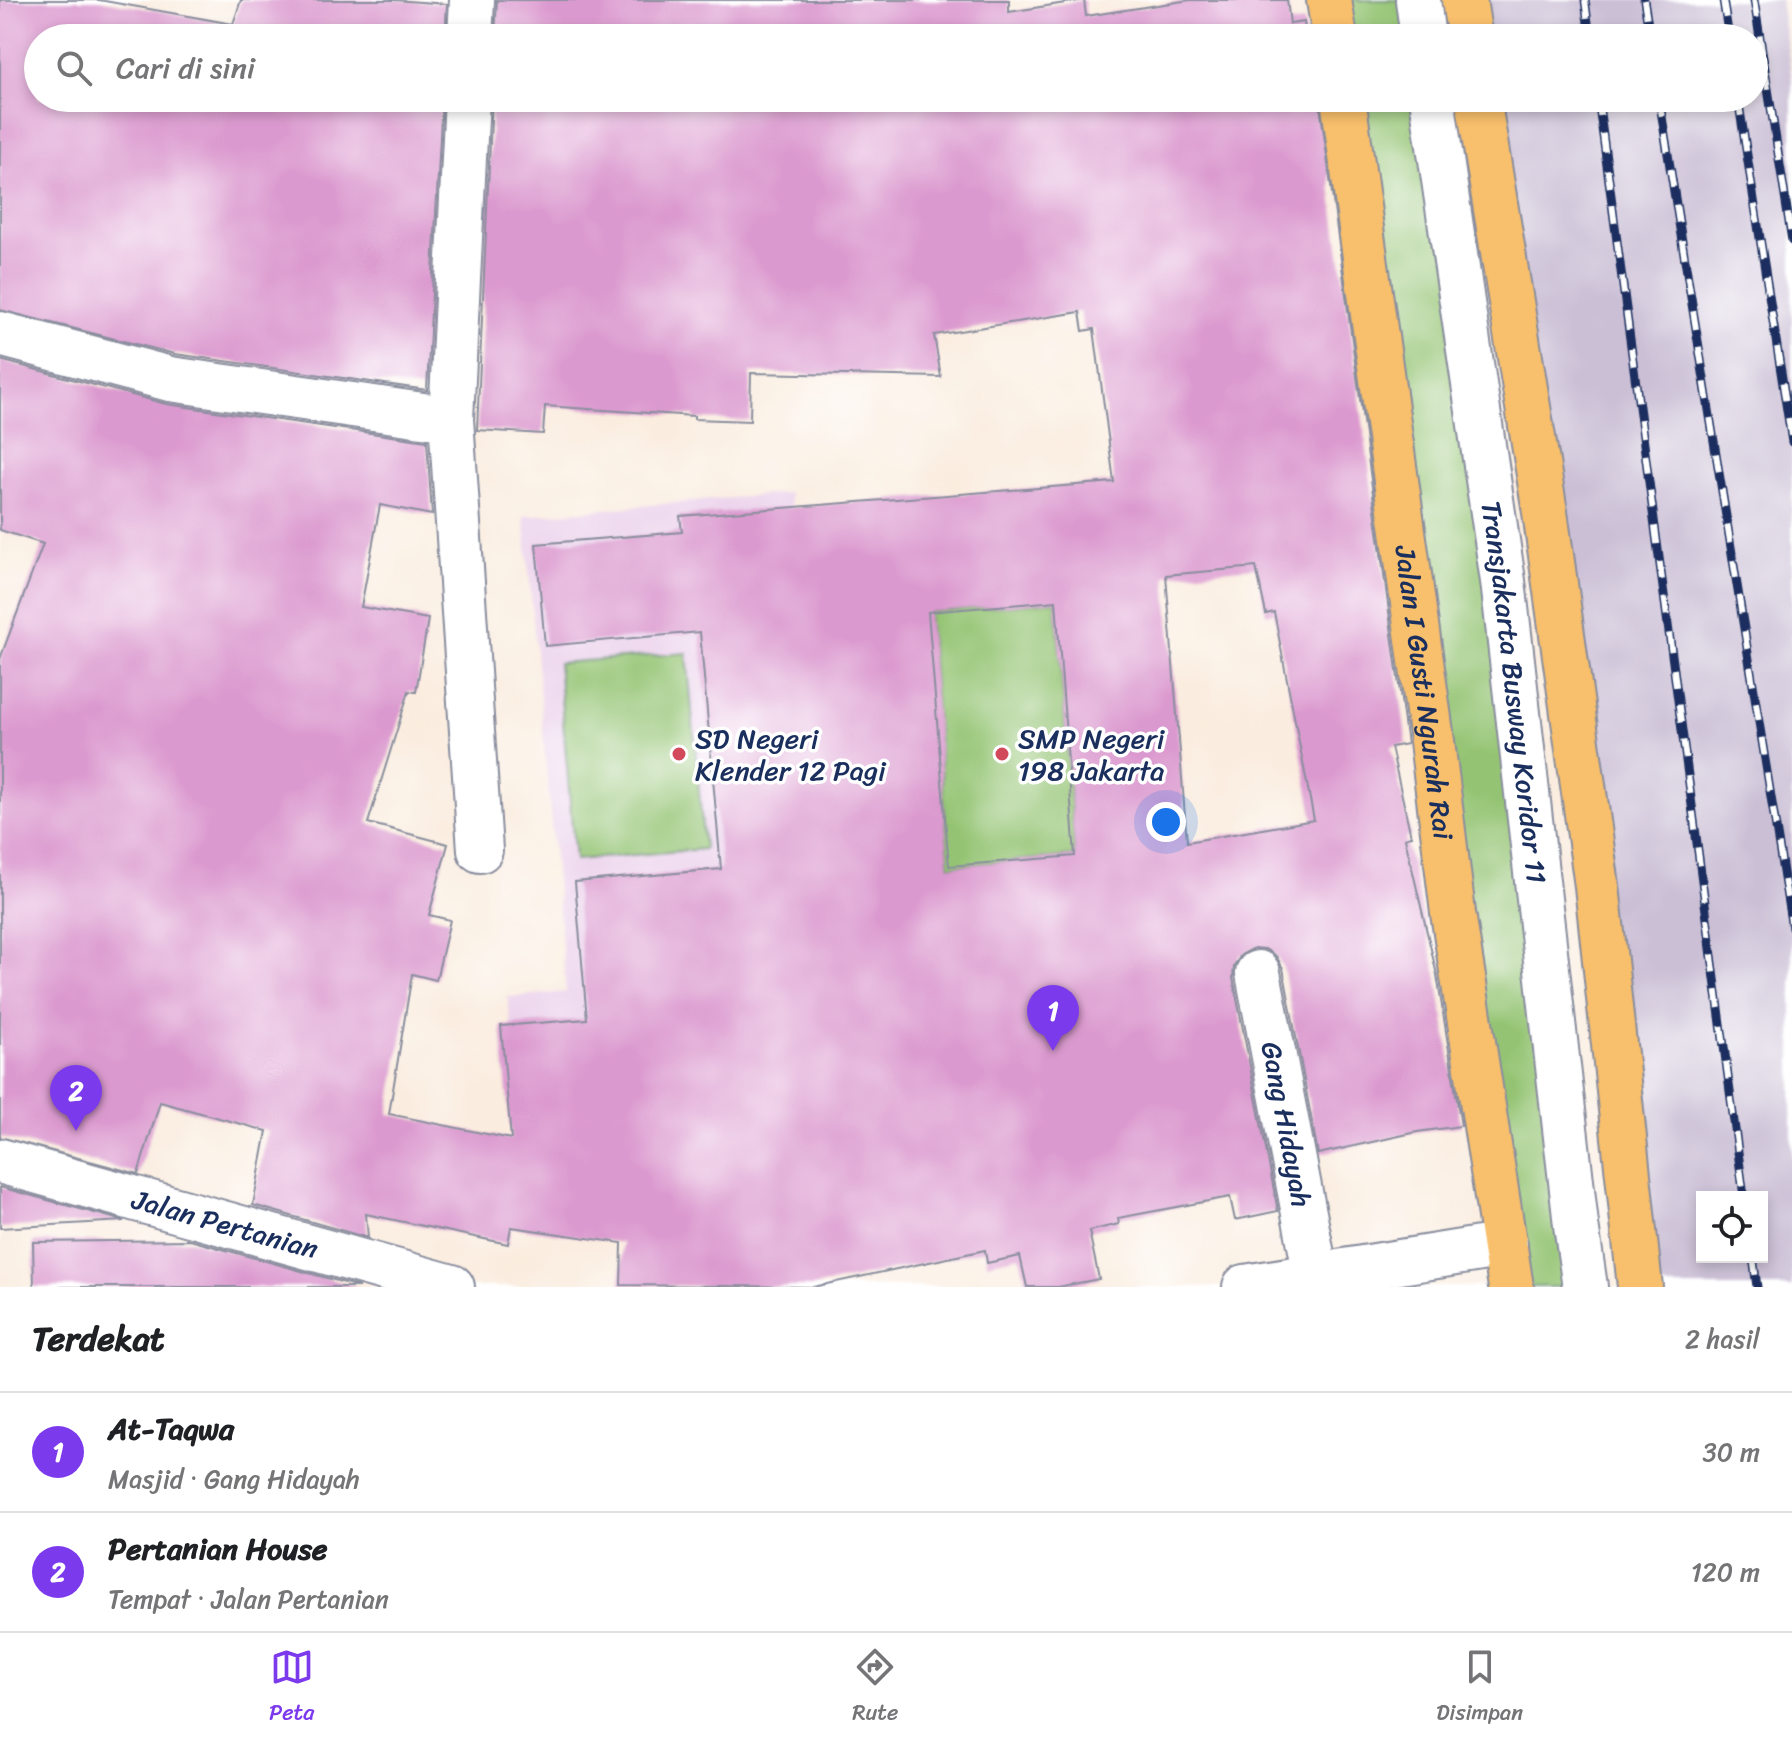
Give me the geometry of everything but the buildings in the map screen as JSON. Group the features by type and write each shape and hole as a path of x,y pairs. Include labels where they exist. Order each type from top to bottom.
{"main road":[{"path":"1329,0 1333,24"},
{"path":"1464,0 1468,24"},
{"name":"Jalan I Gusti Ngurah Rai","path":"1345,112 1453,913 1511,1287"},
{"path":"1480,112 1545,512 1593,855 1640,1287"}],"street":[{"path":"471,24 472,0"},
{"path":"1418,0 1421,24"},
{"path":"466,112 451,419 480,850"},
{"name":"Transjakarta Busway Koridor 11","path":"1434,112 1503,581 1585,1287"},
{"path":"0,334 170,379 451,419"},
{"name":"Gang Hidayah","path":"1258,973 1316,1276"},
{"name":"Jalan Pertanian","path":"0,1161 452,1287"},
{"path":"1245,1287 1505,1245"}],"shaded area":[{"path":"1465,0 1780,0 1792,78 1792,1287 1640,1287 1480,112 1768,112 1768,24 1468,24"},
{"name":"SD Negeri Klender 12 Pagi","path":"789,493 833,994 520,1123 508,997 566,992 524,516"}],"green space":[{"path":"1329,0 1418,0 1421,24 1333,24"},
{"path":"1345,112 1434,112 1585,1287 1511,1287"},
{"path":"1056,601 1075,856 949,866 928,612"},
{"path":"687,653 704,849 575,860 558,663"}],"railway":[{"path":"1585,0 1588,24"},
{"path":"1644,0 1648,24"},
{"path":"1723,0 1727,24"},
{"path":"1754,0 1758,24"},
{"path":"1768,89 1792,241"},
{"path":"1600,112 1743,1191"},
{"path":"1661,112 1792,928"},
{"path":"1740,112 1792,442"},
{"path":"1754,1263 1757,1287"}],"place":[{"name":"SD Negeri Klender 12 Pagi","path":"679,754"},
{"name":"SMP Negeri 198 Jakarta","path":"1002,754"},
{"name":"At-Taqwa","path":"1053,1051"},
{"name":"Pertanian House","path":"76,1131"}]}
